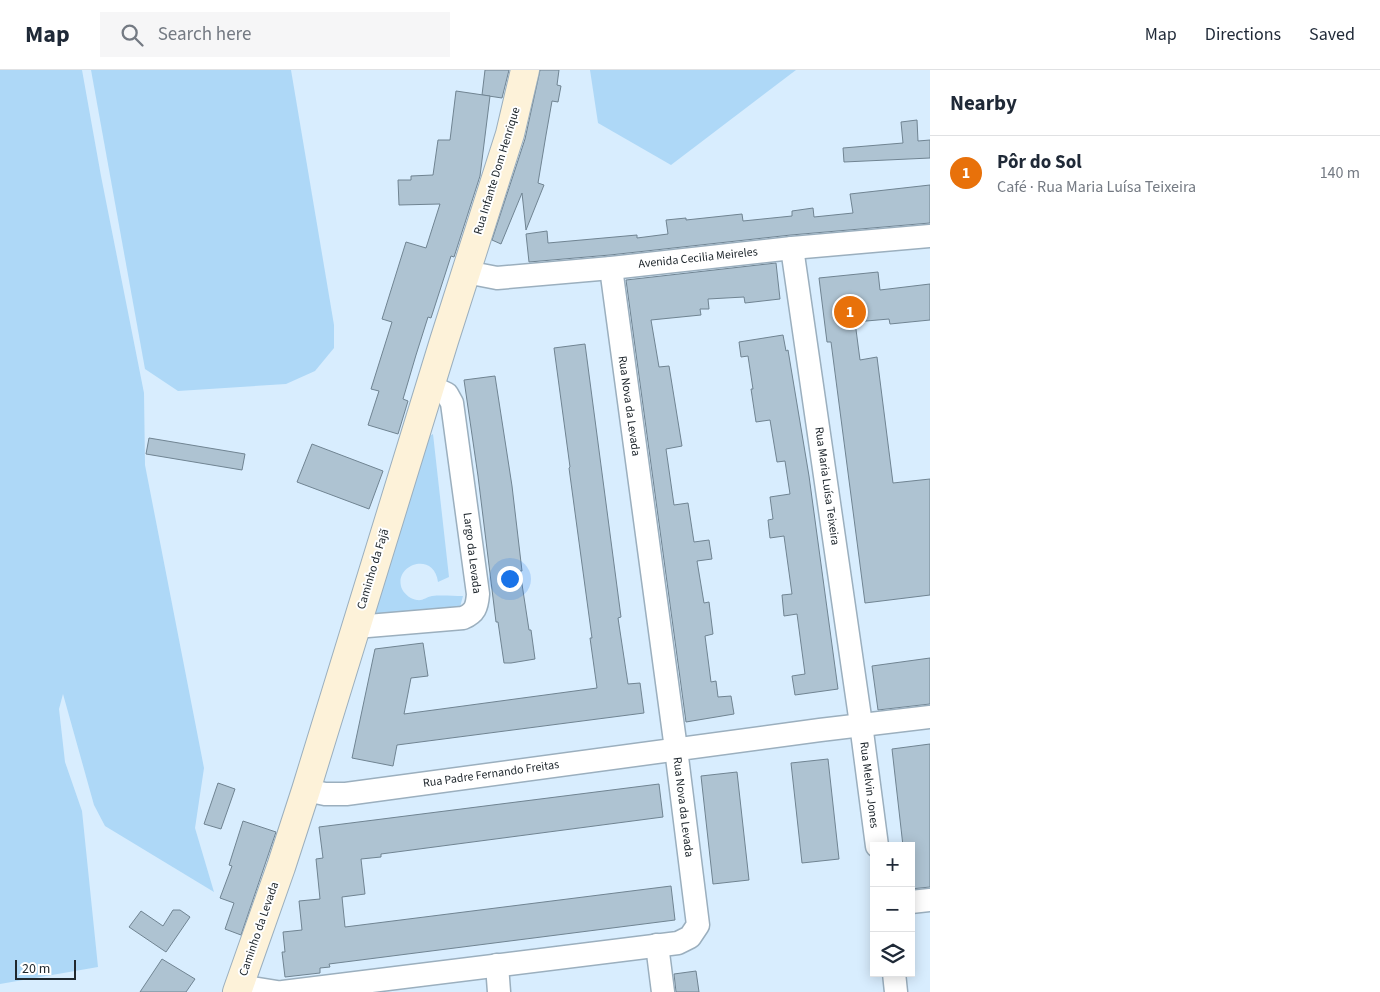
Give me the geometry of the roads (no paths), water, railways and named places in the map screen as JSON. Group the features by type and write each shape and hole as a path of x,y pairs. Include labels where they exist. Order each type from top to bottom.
{"street":[{"name":"Rua Infante Dom Henrique","path":"466,272 510,134 525,70"},
{"name":"Avenida Cecilia Meireles","path":"466,272 497,278 930,236"},
{"name":"Rua Maria Luísa Teixeira","path":"792,248 861,724"},
{"name":"Rua Nova da Levada","path":"297,991 678,942 690,937 698,925 611,268"},
{"name":"Caminho da Fajã","path":"281,866 466,272"},
{"name":"Largo da Levada","path":"356,627 463,618 471,614 477,607 478,594 452,403 447,394 430,386"},
{"name":"Rua Padre Fernando Freitas","path":"306,790 325,794 346,794 861,724 930,717"},
{"name":"Rua Melvin Jones","path":"861,724 876,842"},
{"name":"Caminho da Levada","path":"238,989 281,866"},
{"path":"915,902 930,900"},
{"path":"657,945 663,992"},
{"path":"497,966 499,992"},
{"path":"894,977 896,992"},
{"path":"238,989 276,992"}],"place":[{"name":"Pôr do Sol","path":"850,312"}]}
